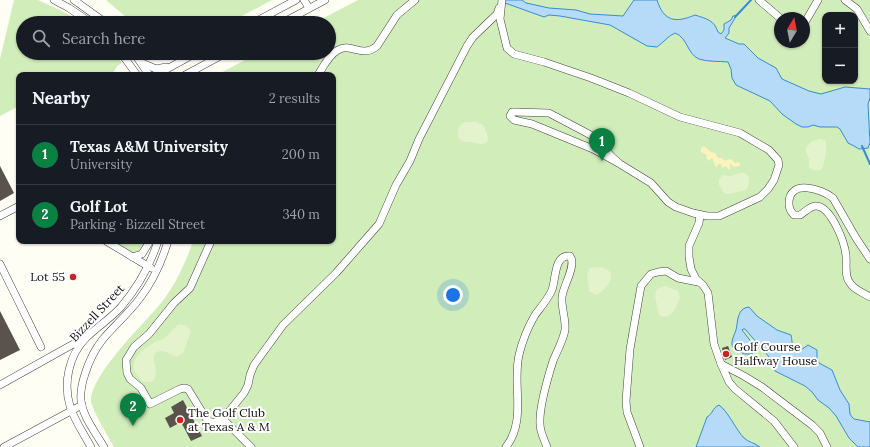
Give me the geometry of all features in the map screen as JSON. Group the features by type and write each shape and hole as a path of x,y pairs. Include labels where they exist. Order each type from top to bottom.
{"street":[{"path":"54,0 82,16"},
{"path":"74,0 96,16"},
{"path":"266,16 296,0"},
{"path":"304,0 309,8"},
{"path":"295,16 325,0"},
{"path":"336,52 347,48 366,52 372,50 377,46 397,15 415,0"},
{"path":"759,0 774,13"},
{"path":"810,14 818,0"},
{"path":"845,0 857,9 870,31"},
{"path":"501,3 500,19 505,41 507,48 514,54 549,63 591,78 629,93 685,119 740,133 769,150 778,160 777,171 768,189 760,197 719,216 706,216 676,207 668,202 651,183 593,149 532,124 514,120 510,116 512,112 549,113 596,138 620,164"},
{"path":"210,244 190,288 174,303 149,334 134,347 126,360 127,374 130,379 141,388 148,406 184,388 190,391 207,420 214,422 223,420 244,393 254,365 283,325 336,273 379,224 396,185 410,161 419,139 467,46 497,14 501,3"},
{"path":"126,60 135,72"},
{"path":"140,60 148,72"},
{"path":"161,72 183,60"},
{"path":"191,72 213,60"},
{"path":"320,72 328,60"},
{"path":"142,63 156,68 172,66"},
{"path":"870,259 833,198 828,194 811,188 800,188 791,193 789,202 790,209 794,215 800,215 806,210 815,206 822,207 828,214 838,228 841,236 846,256 849,283 870,298"},
{"path":"0,216 16,208"},
{"path":"700,215 699,223 689,246 689,257 691,270 696,279 708,293 714,344 721,364 729,382 735,389 774,421 794,447"},
{"path":"111,244 156,271"},
{"path":"132,257 142,254 148,244"},
{"name":"Bizzell Street","path":"91,447 71,411 67,389 68,371 75,353 88,336 107,322 134,290 148,267 157,244"},
{"name":"Bizzell Street","path":"104,447 82,405 80,391 81,384 94,353 104,338 140,298 156,271 167,244"},
{"path":"506,447 512,440 517,422 519,406 517,370 519,355 530,324 553,288 558,261 561,257 570,256 572,259 572,266 562,298 564,331 553,362 540,412 541,434 547,447"},
{"path":"0,264 41,347"},
{"path":"640,447 628,412 626,401 630,349 641,286 651,274 666,271 678,278 701,283"},
{"path":"0,385 88,336"},
{"path":"721,364 762,387 812,425 820,433 827,447"},
{"path":"4,447 82,405"},
{"path":"223,420 251,447"}],"green space":[{"path":"14,0 38,0 71,16 16,16 16,60 120,60 122,63 117,66 114,72 16,72 16,108 0,116 0,59"},
{"path":"106,0 272,0 242,16 125,16"},
{"path":"358,0 870,0 870,447 114,447 92,405 91,401 93,390 109,364 171,289 180,274 192,244 336,244 336,72 223,72 245,60 336,60 336,16 327,16"},
{"path":"466,122 476,122 483,125 488,136 485,143 464,142 459,139 459,126"},
{"path":"820,139 825,140 826,143 825,160 821,170 813,170 809,167 809,159 806,148 811,142"},
{"path":"744,173 748,176 749,183 746,190 725,194 719,185 719,179 723,175 730,176"},
{"path":"117,244 144,244 139,251 131,252"},
{"path":"602,267 609,271 611,280 605,288 596,295 589,291 587,274 590,268"},
{"path":"665,286 678,291 680,297 673,312 670,315 663,317 659,315 655,296 657,289"},
{"path":"180,324 187,326 191,331 183,353 177,357 163,351 157,352 154,358 155,378 152,382 144,382 134,370 135,360 143,350 156,341 163,339"}],"sand":[{"path":"704,146 711,152 715,153 718,158 722,158 725,161 729,159 735,163 739,162 740,166 733,167 730,163 729,170 726,166 722,168 721,164 718,164 717,167 715,166 712,158 709,161 706,158 707,155 701,152 701,148"}],"water":[{"path":"500,0 522,0 526,3 549,8 576,10 590,14 623,16 634,0 657,0 663,13 667,17 676,20 695,15 712,22 721,34 724,30 724,24 731,20 733,16 737,15 729,28 729,33 725,38 739,44 744,44 758,58 776,68 782,79 809,91 821,94 845,87 870,89 868,104 870,143 868,148 859,149 848,143 840,129 837,127 820,127 813,125 802,127 796,124 782,114 770,101 736,85 732,78 731,69 728,62 702,60 695,57 683,38 675,33 657,47 647,46 610,25 560,16 549,15 544,17"},
{"path":"749,307 757,316 777,330 791,335 795,349 801,350 808,345 817,350 817,358 819,363 832,370 840,390 849,404 850,414 852,417 854,419 870,422 870,447 858,447 849,438 836,416 829,408 818,400 812,392 805,386 775,371 770,358 745,329 742,330 753,344 753,353 744,354 733,348 732,341 740,312"},
{"path":"719,405 726,412 744,438 760,447 696,447 707,417"}],"building":[{"path":"0,166 14,193 0,201"},
{"path":"0,311 20,350 0,360"},
{"name":"Golf Course Halfway House","path":"728,346 732,357 725,360 722,348"},
{"name":"The Golf Club at Texas A & M","path":"183,400 202,436 191,441 181,422 170,428 165,418 174,413 171,407"}],"waterway":[{"path":"735,17 751,0"},
{"path":"862,146 870,164"}],"place":[{"name":"Texas A&M University","path":"602,161"},
{"name":"Lot 55","path":"73,277"},
{"name":"Golf Course Halfway House","path":"726,354"},
{"name":"The Golf Club at Texas A & M","path":"180,420"},
{"name":"Golf Lot","path":"133,426"}]}
